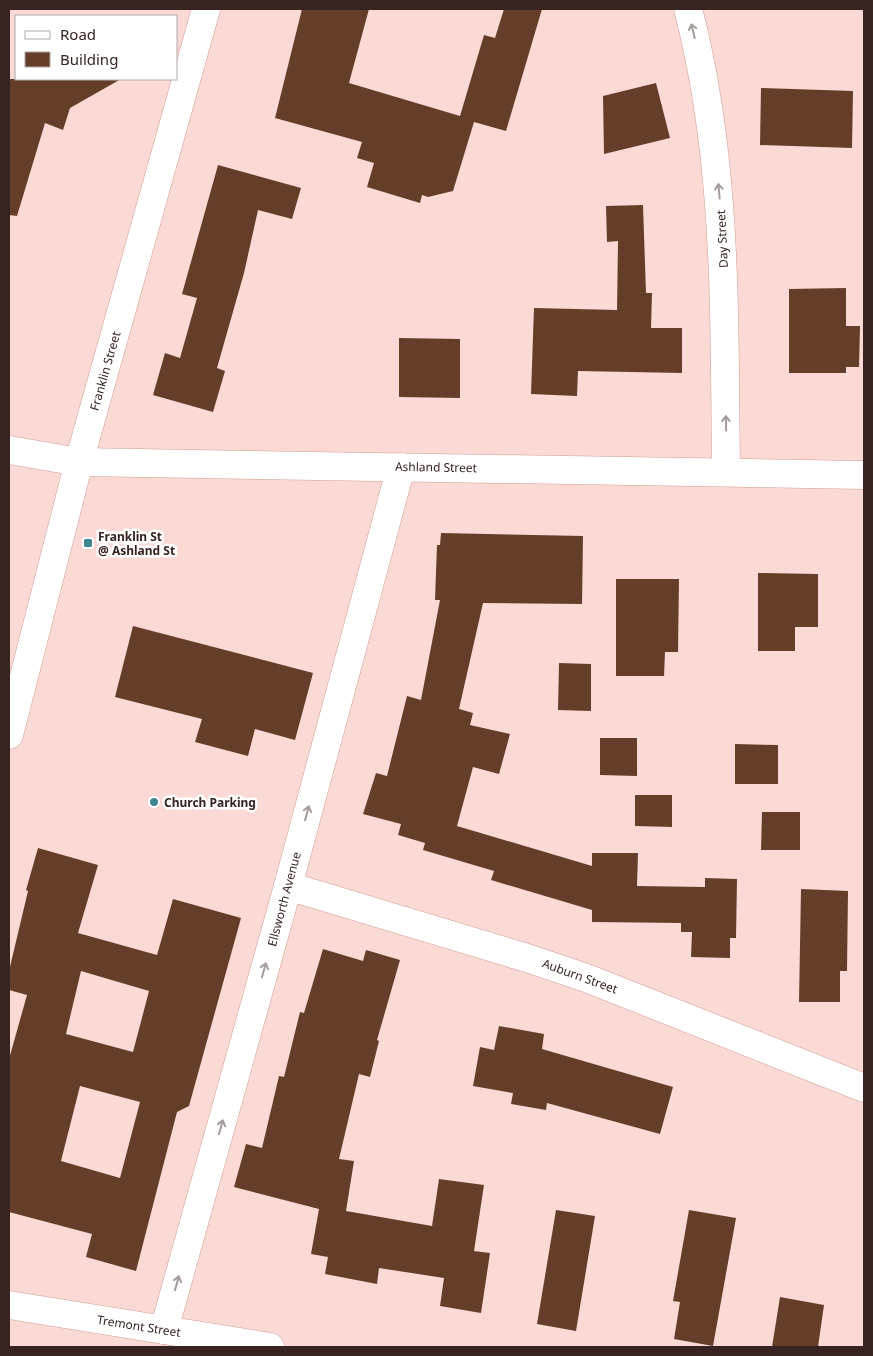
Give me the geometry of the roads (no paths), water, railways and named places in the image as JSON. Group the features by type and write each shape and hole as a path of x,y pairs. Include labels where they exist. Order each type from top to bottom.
{"street":[{"name":"Franklin Street","path":"9,735 79,462 206,9"},
{"name":"Day Street","path":"688,9 708,98 720,206 724,255 726,472"},
{"name":"Ashland Street","path":"9,450 79,462 864,475"},
{"name":"Ellsworth Avenue","path":"164,1330 288,886 400,467"},
{"name":"Auburn Street","path":"288,886 589,978 864,1088"},
{"name":"Tremont Street","path":"9,1305 270,1347"}],"place":[{"name":"Franklin St @ Ashland St","path":"88,543"},
{"name":"Church Parking","path":"154,802"}]}
